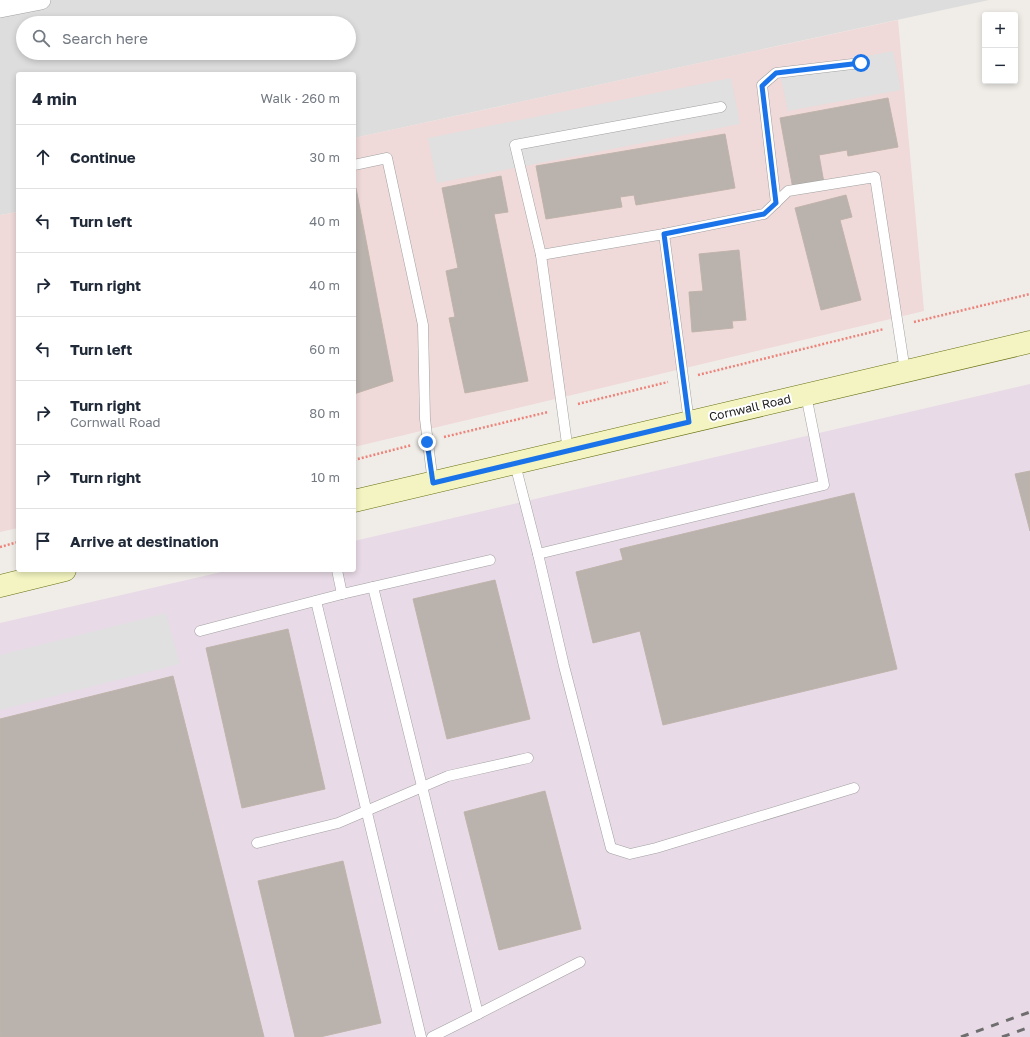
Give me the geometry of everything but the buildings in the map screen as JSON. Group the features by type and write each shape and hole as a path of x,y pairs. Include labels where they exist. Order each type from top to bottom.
{"main road":[{"name":"Cornwall Road","path":"356,502 1030,342"},
{"path":"0,586 56,572"}],"street":[{"path":"0,8 41,0"}],"lane":[{"path":"776,203 762,86 776,73 861,63"},
{"path":"568,451 541,255 515,145 721,107"},
{"path":"356,165 387,158 423,325 425,419 433,483"},
{"path":"541,255 664,234 764,214 788,191 875,177 905,371"},
{"path":"664,234 689,422"},
{"path":"538,554 824,485 806,395"},
{"path":"515,464 564,666 612,848 630,854 656,848 854,788"},
{"path":"200,631 342,594 490,560"},
{"path":"337,572 342,594"},
{"path":"373,587 478,1014"},
{"path":"316,601 421,1037"},
{"path":"257,843 338,823 423,788 448,776 528,758"},
{"path":"432,1037 580,962"}],"path":[{"path":"0,547 16,543"}],"shaded area":[{"path":"0,0 989,0 356,138 356,72 16,72 16,212 0,215"},
{"path":"898,20 924,311 356,447 356,138"},
{"path":"893,51 901,90 788,111 780,73"},
{"path":"731,78 740,124 437,183 428,138"},
{"path":"16,212 16,528 0,532 0,215"},
{"path":"1030,384 1030,1037 0,1037 0,623 221,572 356,572 356,541"},
{"path":"166,613 180,664 0,710 0,655"}],"railway":[{"path":"961,1037 1030,1012"},
{"path":"1002,1037 1030,1027"}],"route":[{"path":"427,442 433,483 689,422 664,234 764,214 776,203 762,86 776,73 861,63"}]}
